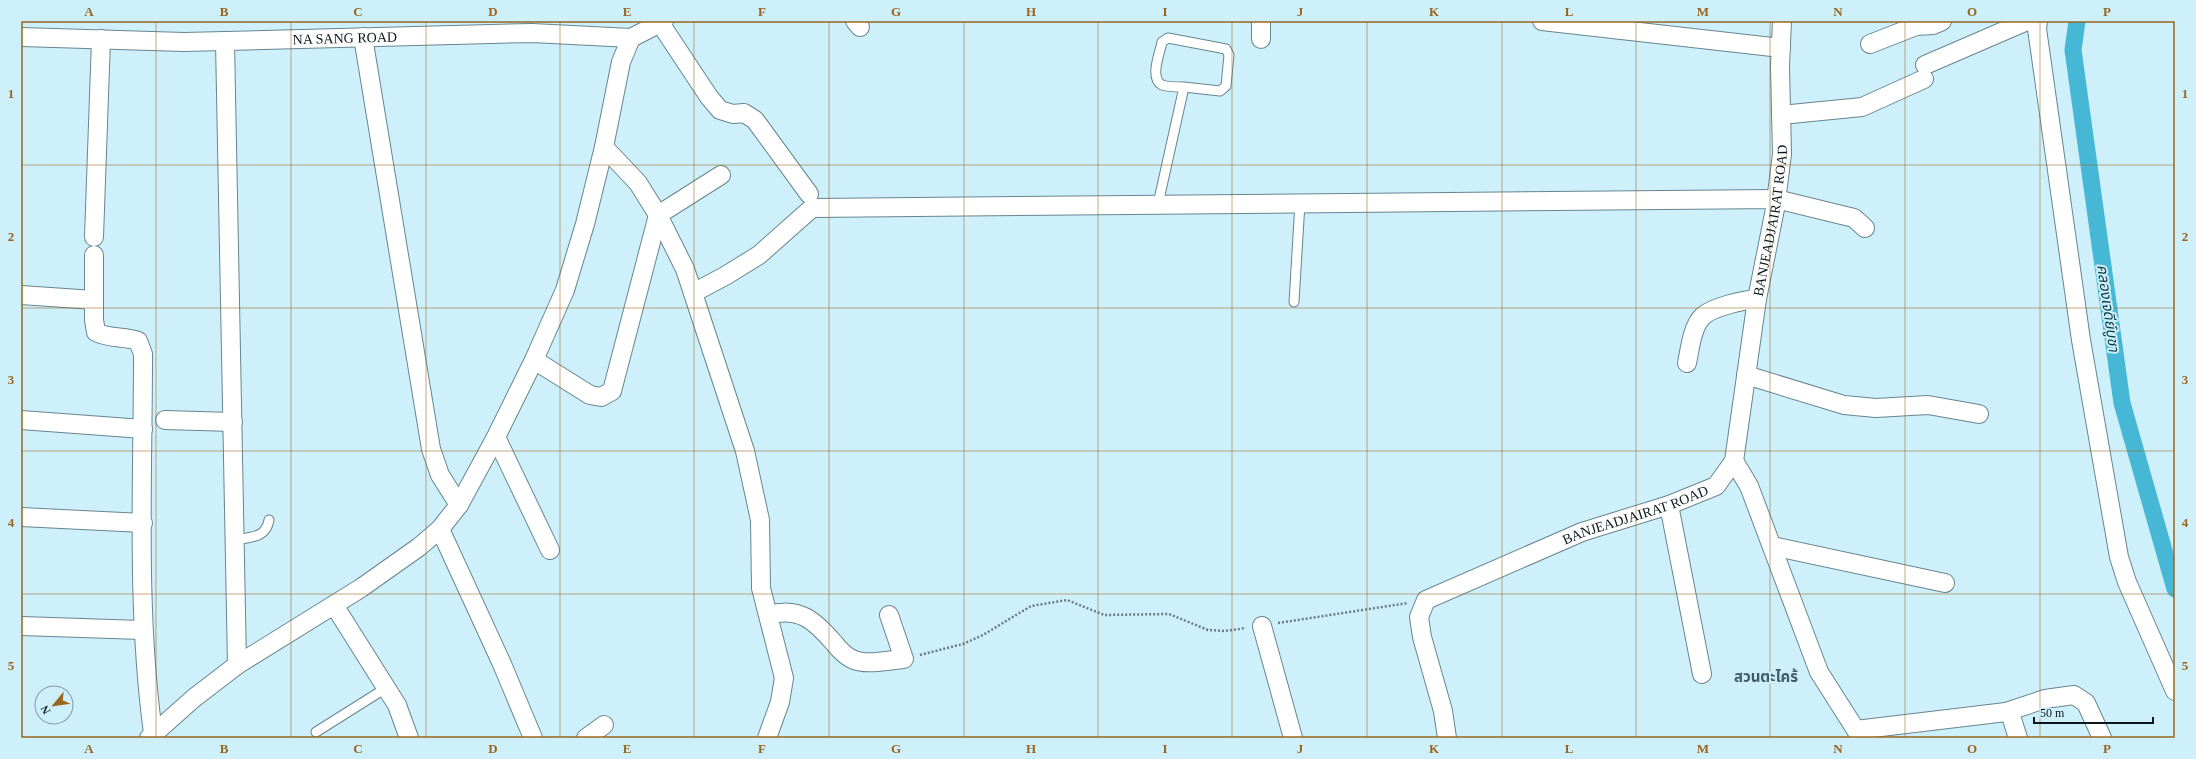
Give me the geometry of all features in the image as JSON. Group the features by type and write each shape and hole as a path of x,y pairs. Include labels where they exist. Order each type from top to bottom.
{"street":[{"path":"1542,21 1638,26 1781,48"},
{"name":"BANJEADJAIRAT ROAD","path":"1426,600 1582,532 1669,505 1716,486 1734,461 1756,299 1776,199 1782,154 1782,21"},
{"path":"1870,44 1916,26 1933,25 1942,21"},
{"path":"1781,115 1862,107 1925,72 2028,21"},
{"path":"2038,21 2040,50 2081,340 2119,557 2127,582 2175,691"},
{"path":"151,735 237,665 368,584 440,530 460,505 534,360 565,290 585,224 604,147 621,62 631,38 662,22 709,97 720,110 733,114 744,113 755,120 809,194"},
{"name":"NA SANG ROAD","path":"21,37 225,41 363,37 532,27 631,38"},
{"path":"363,37 431,450 440,475 460,505"},
{"path":"94,236 101,39"},
{"path":"225,41 237,665"},
{"path":"604,147 638,184 658,215 685,269 745,451 760,520 761,588 784,678 780,702 767,738"},
{"path":"534,360 590,395 601,397 612,391 658,215 721,175"},
{"path":"693,293 725,276 759,255 812,208 1776,199 1854,218 1865,228"},
{"path":"94,255 94,320 96,332 105,336 127,337 138,341 143,354 142,630 151,735"},
{"path":"21,295 94,300"},
{"path":"1687,363 1697,325 1703,315 1738,301 1756,299"},
{"path":"1746,376 1844,405 1876,408 1928,405 1979,414"},
{"path":"21,420 143,429"},
{"path":"165,420 233,422"},
{"path":"496,437 550,550"},
{"path":"1734,461 1749,486 1819,672 1859,734 2006,712 2045,700 2074,694 2086,703 2102,738"},
{"path":"1669,505 1702,674"},
{"path":"21,517 143,523"},
{"path":"440,530 502,664 533,738"},
{"path":"1772,546 1946,582"},
{"path":"1426,600 1419,617 1422,637 1443,711 1447,738"},
{"path":"334,605 397,705 409,738"},
{"path":"769,615 782,611 795,613 809,619 851,659 865,662 904,659 889,615"},
{"path":"21,626 142,630"},
{"path":"1262,626 1293,738"},
{"path":"2006,712 2012,716 2018,738"},
{"path":"586,738 604,725"}],"lane":[{"path":"1168,38 1226,49 1230,55 1226,86 1220,91 1184,87 1162,85 1157,80 1156,71 1164,40 1168,38"},
{"path":"1158,204 1184,87"},
{"path":"1294,302 1300,203"},
{"path":"235,540 263,533 267,529 269,520"},
{"path":"316,732 386,688"}],"path":[{"path":"904,659 963,644 983,635 1031,606 1067,600 1104,615 1169,614 1208,630 1225,631 1426,600"}],"waterway":[{"name":"คลองเจดีย์บูชา","path":"2077,21 2073,50 2122,403 2175,589"}],"district":[{"name":"สวนตะไคร้","path":"1766,677"}]}
